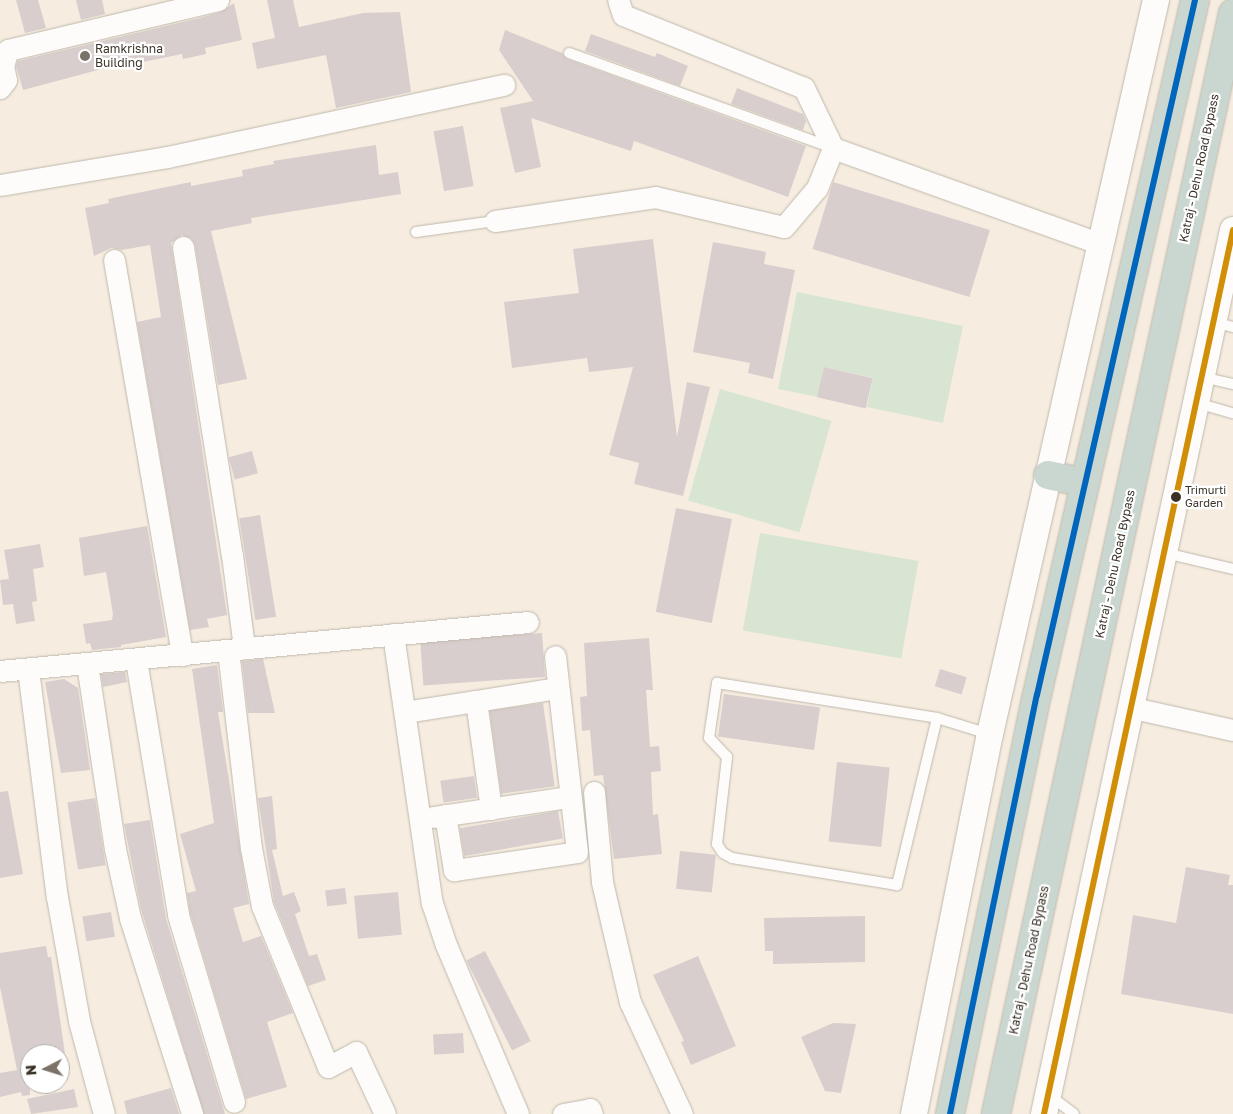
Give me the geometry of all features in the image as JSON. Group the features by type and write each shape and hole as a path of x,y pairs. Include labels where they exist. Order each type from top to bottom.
{"highway":[{"path":"950,1114 1037,695 1085,483 1127,311 1195,0"},
{"name":"Katraj - Dehu Road Bypass","path":"996,1114 1233,13"},
{"path":"1048,475 1085,483"}],"street":[{"path":"0,88 6,80 3,66 8,50 218,0"},
{"path":"618,0 623,15 804,88 833,148 1099,244"},
{"path":"914,1114 990,734 1099,244 1156,0"},
{"path":"0,184 167,157 504,85"},
{"path":"495,221 655,197 784,227 817,188 833,148"},
{"path":"1046,1104 1129,707 1202,377 1224,324 1233,230"},
{"path":"183,247 232,554 236,649 251,848 262,906 328,1067 356,1052 385,1114"},
{"path":"114,260 182,655"},
{"path":"0,671 136,660 528,622"},
{"path":"393,634 432,903 446,945 518,1114"},
{"path":"445,815 454,870 577,852 569,797 555,656"},
{"path":"136,660 178,915 234,1102"},
{"path":"87,664 115,849 130,918 192,1114"},
{"path":"28,669 56,896 79,1021 104,1114"},
{"path":"405,712 557,688"},
{"path":"476,701 490,808"},
{"path":"1129,707 1233,730"},
{"path":"594,792 602,882 630,1002 682,1114"},
{"path":"420,818 569,797"},
{"path":"563,1114 590,1109 592,1114"}],"lane":[{"path":"569,54 833,148"},
{"path":"416,232 495,221"},
{"path":"1202,377 1233,384"},
{"path":"1197,403 1233,413"},
{"path":"1164,552 1233,569"},
{"path":"937,718 898,885 732,858 723,853 717,844 727,757 709,738 717,683 937,718 990,734"},
{"path":"1046,1104 1074,1114"}],"green space":[{"path":"797,292 963,326 943,423 867,407 873,378 824,367 818,397 778,389"},
{"path":"720,389 832,421 800,532 688,501"},
{"path":"760,533 919,561 901,658 743,630"}],"building":[{"path":"16,0 38,0 46,28 25,33"},
{"path":"76,0 102,0 105,14 81,20"},
{"path":"267,0 293,0 299,27 363,13 400,12 411,92 336,108 326,55 257,69 252,43 275,38"},
{"path":"234,3 242,40 205,48 206,54 183,59 182,54 114,68 113,66 23,90 16,66 18,61 200,18 221,12"},
{"path":"505,30 562,53 567,59 806,146 788,197 634,141 631,151 531,118 541,167 515,173 500,108 533,101 499,50"},
{"path":"591,34 655,57 657,53 688,66 680,86 585,51"},
{"path":"737,88 803,114 806,121 803,130 731,104"},
{"path":"463,126 474,186 444,191 433,131"},
{"path":"376,145 379,175 398,172 401,194 251,218 252,223 211,231 247,379 218,385 195,245 192,239 182,235 171,243 227,615 207,619 209,627 190,630 137,322 161,317 150,245 122,250 111,248 94,256 85,208 109,203 108,199 191,182 191,186 243,176 242,170 274,164 273,161"},
{"path":"833,182 990,230 969,297 813,249"},
{"path":"653,239 677,437 687,382 710,387 683,496 634,484 639,463 609,455 633,367 589,372 587,358 512,368 504,302 579,293 573,249"},
{"path":"713,242 766,252 764,264 795,270 773,379 748,373 750,363 693,352"},
{"path":"824,367 873,378 866,408 817,397"},
{"path":"252,451 258,473 235,479 229,457"},
{"path":"676,508 732,519 712,623 656,612"},
{"path":"260,515 276,617 255,620 239,518"},
{"path":"147,526 166,637 121,645 121,647 92,650 90,643 86,644 83,624 112,620 113,614 106,572 84,576 79,538"},
{"path":"40,544 44,567 33,569 37,601 32,602 35,621 16,624 13,604 3,605 0,580 9,579 4,550"},
{"path":"542,633 545,677 423,685 420,642"},
{"path":"649,638 653,690 646,690 650,747 659,746 661,771 651,772 653,815 658,814 662,854 614,859 603,775 594,776 590,730 582,731 580,697 587,696 584,643"},
{"path":"263,659 275,713 248,713 242,661"},
{"path":"217,665 223,712 218,712 249,904 233,908 243,942 261,936 293,1013 267,1022 287,1087 246,1099 190,912 187,893 196,891 180,834 214,823 192,669"},
{"path":"940,669 967,677 962,694 935,686"},
{"path":"125,672 127,682 103,687 101,674"},
{"path":"64,679 78,688 90,770 61,773 45,682"},
{"path":"724,694 820,707 814,750 718,737"},
{"path":"543,703 555,786 501,794 490,711"},
{"path":"837,762 890,768 881,847 829,842"},
{"path":"474,776 477,798 443,803 440,781"},
{"path":"8,791 23,874 0,878 0,792"},
{"path":"272,796 277,849 272,850 283,896 294,892 301,911 295,914 309,956 317,954 326,980 308,986 274,902 258,798"},
{"path":"95,798 106,865 78,870 67,802"},
{"path":"558,811 563,839 464,856 460,828"},
{"path":"150,820 166,919 225,1114 204,1114 141,909 124,824"},
{"path":"680,851 716,855 712,893 676,889"},
{"path":"1186,867 1230,875 1228,885 1233,885 1233,1014 1121,994 1133,915 1176,923"},
{"path":"345,888 347,904 327,906 325,890"},
{"path":"398,892 402,935 358,939 354,896"},
{"path":"111,912 115,937 86,941 82,917"},
{"path":"865,916 865,962 773,964 773,951 765,951 764,918"},
{"path":"46,946 48,957 51,957 64,1044 20,1044 20,1092 0,1097 0,1073 17,1070 0,987 0,953"},
{"path":"485,951 531,1041 512,1051 466,961"},
{"path":"698,956 736,1046 691,1065 681,1042 684,1041 653,975"},
{"path":"833,1023 856,1024 841,1093 825,1091 801,1037"},
{"path":"463,1033 464,1053 434,1055 433,1035"},
{"path":"171,1088 179,1114 127,1114 124,1101"},
{"path":"74,1089 78,1107 31,1114 27,1099 50,1094 70,1094 70,1090"}],"transit line":[{"path":"950,1114 1037,695 1195,0"},
{"path":"1044,1114 1233,230"}],"place":[{"name":"Ramkrishna Building","path":"85,56"},
{"name":"Trimurti Garden","path":"1176,497"}]}
